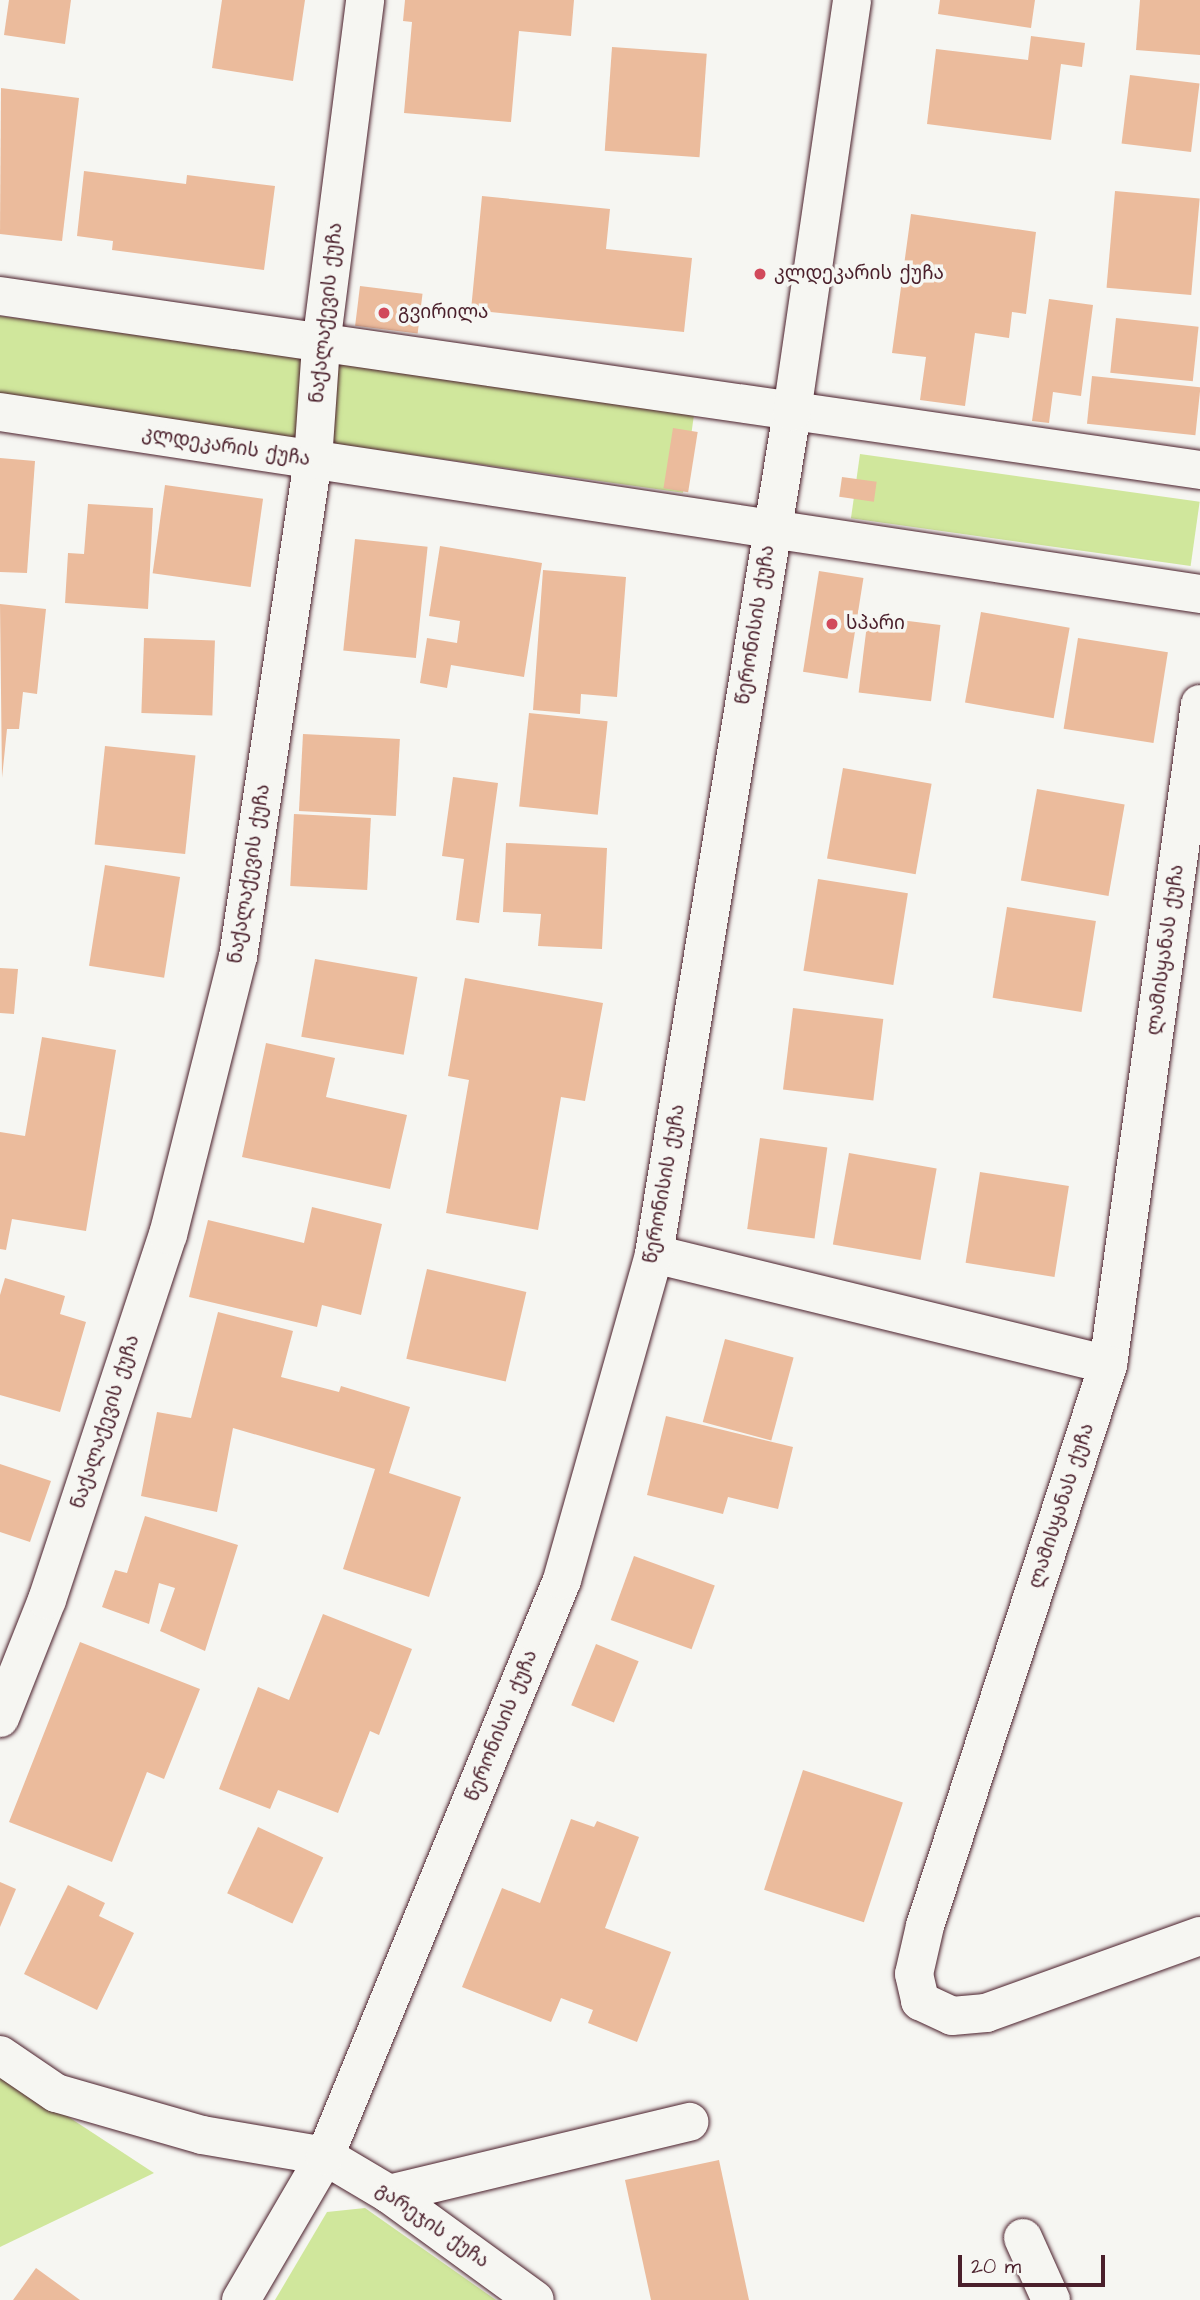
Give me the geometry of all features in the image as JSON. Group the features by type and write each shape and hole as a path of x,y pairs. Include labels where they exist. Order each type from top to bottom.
{"street":[{"name":"ნაქალაქევის ქუჩა","path":"0,1718 47,1600 172,1222 238,957 313,460 321,345 365,0"},
{"name":"წერონისის ქუჩა","path":"241,2300 325,2156 562,1580 654,1254 792,412 852,0"},
{"path":"0,296 321,345 1200,470"},
{"name":"კლდეკარის ქუჩა","path":"0,412 1200,594"},
{"name":"ლამისყანას ქუჩა","path":"1200,705 1108,1365 925,1926 914,1974 920,2001 952,2016 986,2012 1200,1936"},
{"path":"654,1254 1108,1365"},
{"path":"0,2055 56,2093 202,2135 325,2156"},
{"path":"389,2194 689,2122"},
{"name":"გარეჯის ქუჩა","path":"325,2156 389,2194 535,2300"},
{"path":"1023,2238 1051,2300"}],"green space":[{"path":"0,316 694,414 683,493 0,397"},
{"path":"860,454 1200,502 1191,566 851,518"},
{"path":"0,2072 154,2173 0,2247"},
{"path":"365,2208 496,2300 275,2300 327,2212"}],"building":[{"path":"9,0 71,0 65,44 4,35"},
{"path":"222,0 305,0 293,81 212,68"},
{"path":"405,0 574,0 571,36 519,31 511,122 404,113 412,22 403,21"},
{"path":"940,0 1035,0 1031,28 938,14"},
{"path":"1140,0 1200,0 1200,55 1136,50"},
{"path":"1031,36 1085,43 1082,67 1061,64 1051,140 927,124 936,49 1028,60"},
{"path":"612,47 707,54 700,157 605,151"},
{"path":"1130,75 1199,84 1191,152 1122,143"},
{"path":"1,88 79,98 62,241 0,234"},
{"path":"84,171 186,184 187,175 275,186 264,270 112,250 113,241 77,236"},
{"path":"1115,191 1200,198 1191,295 1107,288"},
{"path":"482,196 610,209 606,249 692,258 684,332 471,310"},
{"path":"911,214 1036,232 1026,314 1012,312 1009,338 975,333 965,406 920,400 926,357 892,353"},
{"path":"360,286 423,294 418,333 355,326"},
{"path":"1049,299 1093,305 1081,396 1053,392 1049,423 1032,421"},
{"path":"1116,318 1199,327 1193,381 1110,373"},
{"path":"1092,376 1200,387 1195,435 1087,424"},
{"path":"673,428 698,432 688,492 663,488"},
{"path":"0,458 35,461 27,573 0,572"},
{"path":"842,477 877,482 874,502 839,497"},
{"path":"165,485 263,499 251,587 153,573"},
{"path":"88,504 153,508 148,609 65,603 68,553 84,554"},
{"path":"355,539 428,547 416,658 343,650"},
{"path":"440,546 542,563 524,677 451,665 447,688 420,683 427,638 457,643 460,621 429,616"},
{"path":"543,570 626,577 617,697 581,694 580,714 533,710"},
{"path":"819,571 863,578 847,679 803,672"},
{"path":"0,604 46,609 37,694 23,692 19,729 7,729 2,778"},
{"path":"981,612 1070,628 1054,718 965,703"},
{"path":"868,616 940,625 931,701 859,692"},
{"path":"144,638 215,640 212,715 141,713"},
{"path":"1078,638 1168,652 1153,743 1064,729"},
{"path":"529,713 608,721 598,815 519,806"},
{"path":"303,734 400,739 396,816 299,811"},
{"path":"105,746 196,756 185,854 95,844"},
{"path":"843,768 932,784 916,874 827,859"},
{"path":"453,777 498,783 479,923 456,920 464,859 442,856"},
{"path":"1037,789 1125,804 1108,896 1021,881"},
{"path":"294,814 371,818 367,890 290,886"},
{"path":"506,843 607,848 602,949 538,946 541,914 503,912"},
{"path":"105,865 180,877 164,978 89,966"},
{"path":"818,879 908,893 893,985 803,971"},
{"path":"1007,907 1096,921 1081,1012 993,998"},
{"path":"315,959 417,977 404,1055 301,1037"},
{"path":"0,968 18,969 14,1014 0,1013"},
{"path":"465,978 603,1003 585,1101 561,1097 538,1230 446,1213 469,1080 448,1076"},
{"path":"793,1008 883,1019 873,1100 783,1089"},
{"path":"42,1037 116,1050 86,1231 12,1219 6,1250 0,1249 0,1132 25,1136"},
{"path":"266,1043 335,1058 326,1097 407,1115 390,1189 242,1157"},
{"path":"760,1138 827,1147 815,1239 747,1229"},
{"path":"849,1153 937,1168 920,1260 833,1245"},
{"path":"980,1172 1069,1186 1054,1277 966,1263"},
{"path":"312,1207 382,1224 361,1315 322,1305 317,1327 189,1297 208,1220 304,1243"},
{"path":"427,1269 526,1292 506,1382 406,1359"},
{"path":"5,1278 65,1296 60,1314 86,1322 60,1412 0,1395 0,1295"},
{"path":"218,1312 293,1331 281,1377 339,1392 341,1386 410,1407 389,1473 461,1497 429,1597 343,1569 375,1469 233,1428 217,1512 141,1496 157,1412 191,1418"},
{"path":"725,1339 794,1357 771,1440 703,1422"},
{"path":"666,1416 793,1447 778,1509 728,1497 723,1514 647,1495"},
{"path":"0,1464 51,1481 30,1542 0,1532"},
{"path":"145,1516 238,1545 205,1651 160,1631 175,1588 159,1583 149,1624 102,1607 115,1570 127,1573"},
{"path":"634,1556 715,1585 692,1649 611,1620"},
{"path":"323,1614 412,1649 379,1735 370,1731 338,1813 278,1790 270,1809 219,1789 258,1687 289,1700"},
{"path":"80,1642 200,1689 164,1779 147,1772 112,1862 9,1822"},
{"path":"596,1644 639,1661 614,1722 571,1705"},
{"path":"803,1770 903,1802 864,1922 764,1890"},
{"path":"571,1819 594,1827 597,1821 639,1837 605,1928 671,1952 637,2042 588,2023 593,2010 561,1998 551,2022 462,1987 502,1888 540,1903"},
{"path":"258,1827 323,1857 292,1924 227,1893"},
{"path":"0,1882 16,1889 0,1927"},
{"path":"68,1885 105,1903 99,1916 134,1933 97,2010 24,1974"},
{"path":"719,2160 749,2300 651,2300 625,2180"},
{"path":"36,2268 80,2300 13,2300"}],"place":[{"name":"კლდეკარის ქუჩა","path":"760,274"},
{"name":"გვირილა","path":"384,313"},
{"name":"სპარი","path":"832,624"}]}
